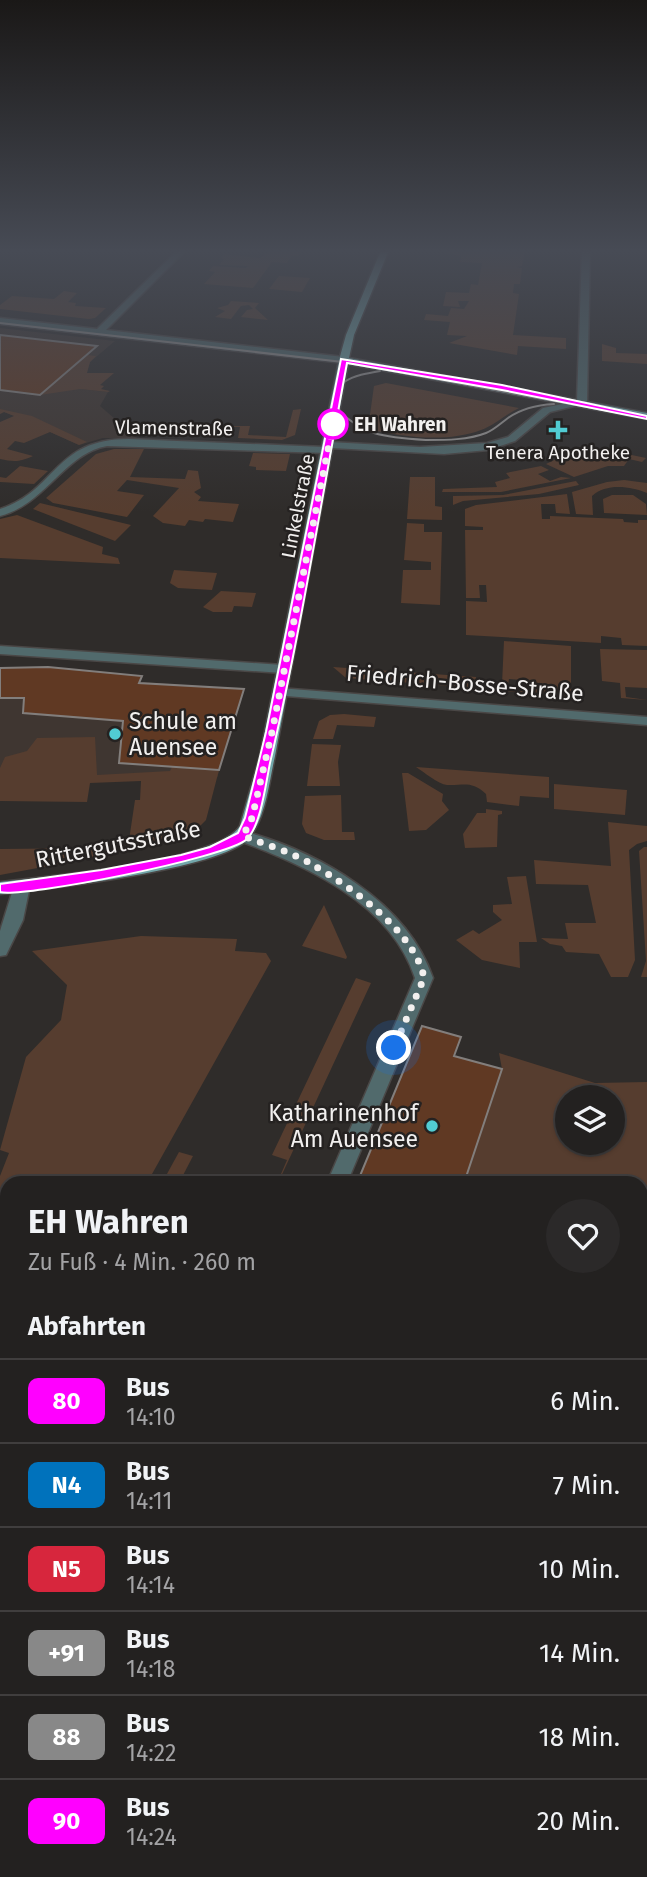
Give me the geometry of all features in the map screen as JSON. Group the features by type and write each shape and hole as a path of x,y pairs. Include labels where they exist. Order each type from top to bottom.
{"main road":[{"name":"Linkelstraße","path":"243,836 252,818 279,692 349,338"},
{"path":"344,360 647,416"},
{"name":"Rittergutsstraße","path":"0,888 101,875 181,859 214,850 243,836"}],"street":[{"path":"148,338 344,360"},
{"path":"582,403 584,338"},
{"name":"Vlamenstraße","path":"0,513 17,508 28,501 81,452 98,445 129,442 436,449 491,446 517,436 536,416 550,408 582,403"},
{"path":"0,650 283,668"},
{"name":"Friedrich-Bosse-Straße","path":"279,692 647,720"},
{"path":"243,836 312,864 372,906 410,946 422,967 424,978 340,1176"},
{"path":"0,950 14,920 22,886"}],"shaded area":[{"path":"0,338 85,338 115,341 90,362 81,389 108,392 100,406 137,438 103,438 79,445 15,416 4,412 0,414"},
{"path":"463,338 559,338 566,338 566,349 518,346 517,355 449,343"},
{"path":"602,344 616,348 616,353 647,354 647,364 602,361"},
{"path":"87,355 96,356 90,362 87,373 114,373 100,385 104,386 101,389 110,391 80,389 40,395"},
{"path":"386,383 519,408 486,428 454,436 410,436 368,429 374,386"},
{"path":"0,409 32,416 87,442 79,445 50,432 24,443 15,441 7,449 33,456 17,461 0,459 0,422 14,416 4,412 0,414"},
{"path":"301,409 295,435 282,440 238,438 240,427 192,426 250,426 248,435 286,437 293,410"},
{"path":"114,449 144,449 130,477 185,479 188,470 198,471 201,488 194,492 201,497 198,501 239,504 233,522 205,519 203,522 189,520 185,526 163,523 153,516 179,488 127,480 117,491 144,495 127,517 53,503 46,498 96,454"},
{"path":"571,452 600,458 627,454 646,458 642,462 629,459 624,466 608,466 574,477 546,464"},
{"path":"253,453 290,454 286,471 256,470 256,467 249,466"},
{"path":"20,466 48,471 34,484 0,482 0,477 6,478"},
{"path":"541,466 549,470 538,474 550,481 561,477 571,478 501,492 442,492 443,489 497,487 495,482 510,478 506,473"},
{"path":"410,477 435,477 435,506 442,507 442,520 407,519"},
{"path":"624,480 647,483 647,493 626,487 604,489 592,496 593,515 576,514 572,492"},
{"path":"576,481 579,485 539,494 463,501 453,505 453,496 503,495"},
{"path":"567,494 570,514 556,513 555,504 541,504 542,519 550,519 550,516 623,519 624,522 638,523 638,520 647,520 647,646 622,645 621,638 601,636 601,643 466,635 466,601 487,602 486,585 479,585 480,598 466,598 465,530 483,530 483,527 465,526 465,509 476,505"},
{"path":"612,495 633,495 646,504 647,515 604,513 603,499"},
{"path":"40,503 131,525 115,541 33,509"},
{"path":"17,515 103,547 102,554 118,558 120,564 0,558 0,519"},
{"path":"407,523 424,524 424,532 442,532 440,605 401,603 403,570 431,570 431,562 404,560"},
{"path":"174,570 217,573 212,590 178,588 170,583"},
{"path":"221,591 256,593 252,607 234,606 232,612 213,612 203,607"},
{"path":"504,641 571,646 571,696 505,691 533,691 534,681 509,679 508,685 502,684"},
{"path":"600,649 647,650 647,688 625,687 626,697 647,700 621,698 620,683 602,681"},
{"name":"Schule am Auensee","path":"48,667 140,682 244,689 217,778 0,785 0,668"},
{"path":"333,667 476,677 477,688 346,678"},
{"path":"330,715 376,717 374,727 337,725 333,739 313,739 319,721"},
{"path":"95,737 97,775 170,771 172,767 219,770 206,820 194,832 128,847 135,800 140,800 141,781 90,783 87,802 0,801 0,768 5,757 27,751 37,738"},
{"path":"312,744 341,745 338,762 340,786 307,786"},
{"path":"416,767 549,777 549,798 520,796 519,806 487,802 486,794 476,787 443,784"},
{"path":"402,773 408,773 443,794 442,801 449,810 426,830 409,831"},
{"path":"554,784 627,790 625,815 554,809"},
{"path":"341,795 342,832 354,832 355,840 324,840 306,833 302,824 305,796"},
{"path":"486,809 502,811 502,814 498,815 497,847 465,848 463,834 477,813 486,813"},
{"path":"608,822 647,826 647,841 629,850 635,960 628,977 611,977 599,954 566,952 562,946 550,944 541,938 568,939 565,923 596,923 588,885 536,884 534,860 611,866"},
{"path":"647,847 647,977 641,977 646,961 639,851"},
{"path":"100,848 102,856 0,875 0,849"},
{"path":"526,876 537,942 519,942 520,968 482,960 456,940 473,930 479,934 502,920 493,912 493,905 512,904 507,877"},
{"path":"324,905 347,957 346,959 302,946"},
{"path":"141,936 237,939 235,951 266,953 271,961 151,1176 0,1176 9,1153 0,1150 26,1057 61,1020 67,985 32,951"},
{"path":"356,978 371,983 281,1176 287,1160 272,1155"},
{"path":"499,1053 595,1083 647,1082 647,1176 466,1176 502,1069"},
{"path":"179,1152 193,1156 183,1176 166,1176"}],"building":[{"path":"0,338 97,346 40,395 0,390"},
{"path":"48,667 142,676 139,683 244,689 219,770 119,763 123,721 23,713 24,698 0,698 0,668"},
{"name":"Katharinenhof Am Auensee","path":"422,1026 461,1037 454,1056 502,1069 466,1176 360,1176"}],"tram line":[{"path":"128,338 343,362 647,418"},
{"path":"380,371 344,382 336,389 334,397 341,412 357,425 387,436 427,440 472,437 489,432 524,409 554,404"}],"bus line":[{"name":"80","path":"0,888 101,875 181,859 214,850 243,836 252,818 272,732 344,360 502,387 647,416"}],"place":[{"name":"EH Wahren","path":"333,424"},
{"name":"Tenera Apotheke","path":"558,430"},
{"name":"Schule am Auensee","path":"115,734"},
{"name":"Katharinenhof Am Auensee","path":"432,1126"}],"route":[{"path":"333,424 272,732 252,818 243,836 312,864 372,906 416,953 424,978 394,1048"}]}
